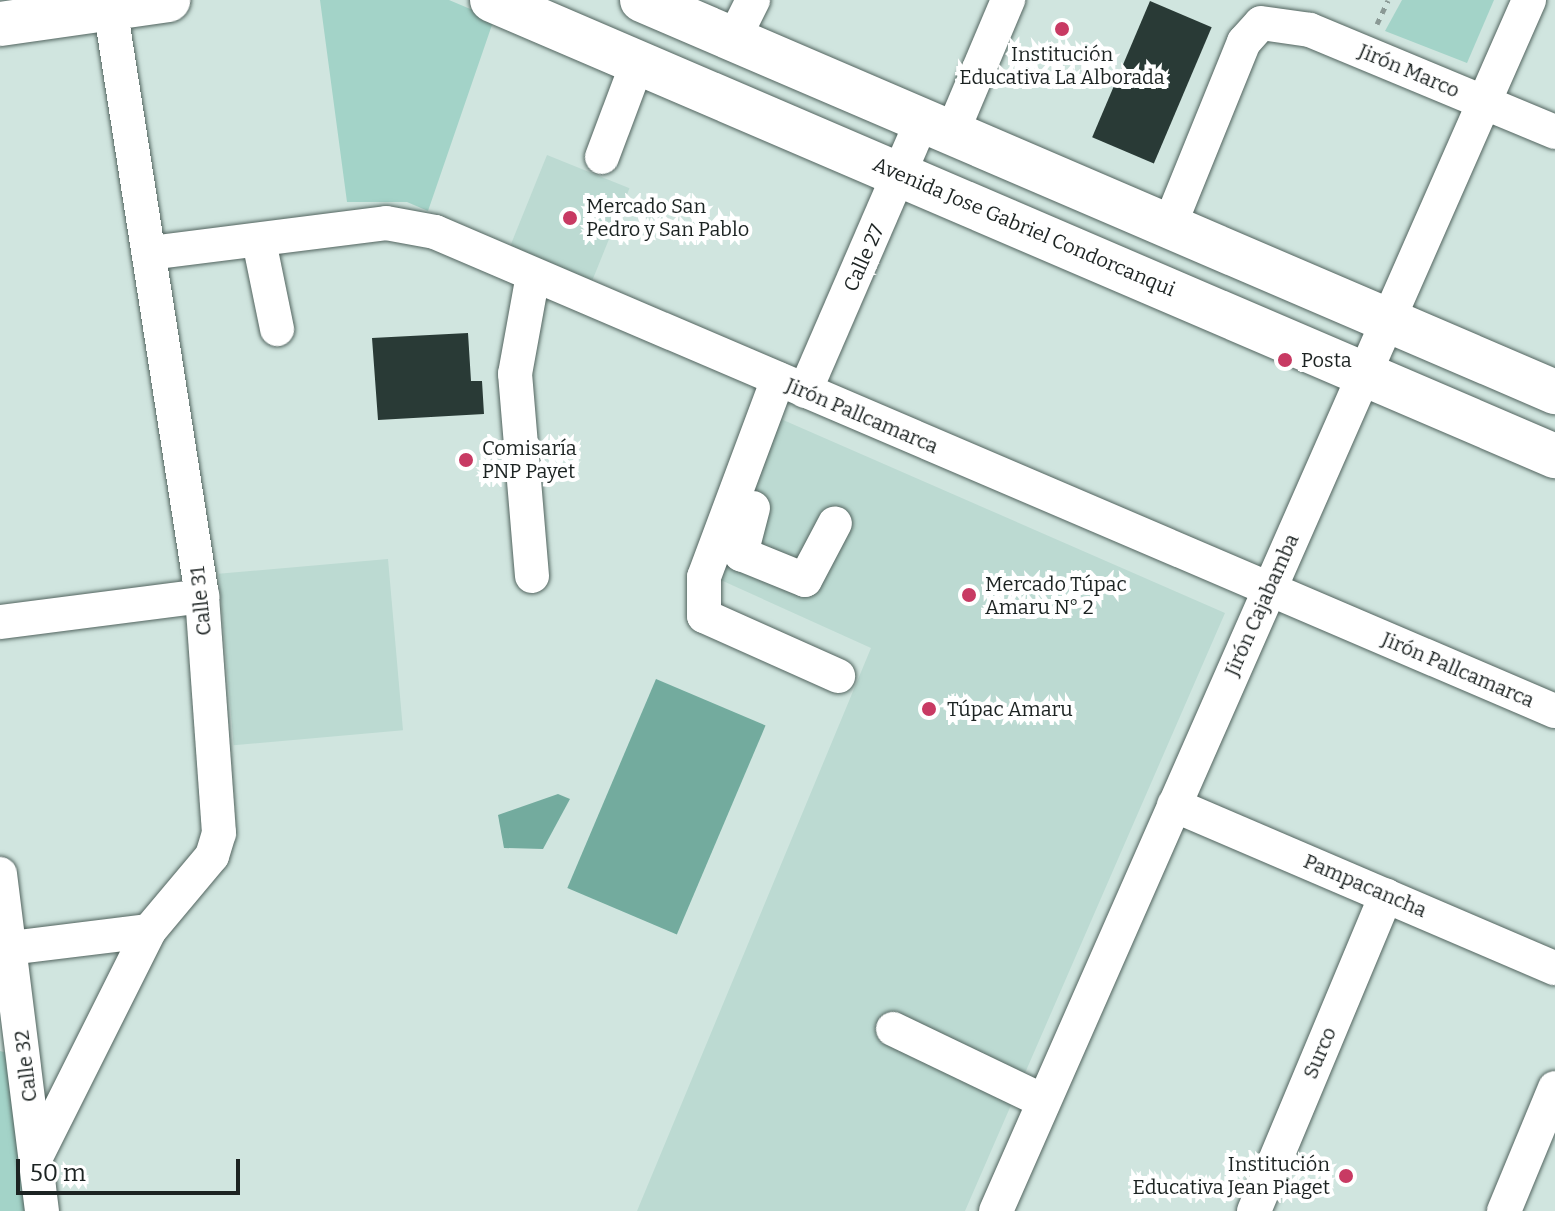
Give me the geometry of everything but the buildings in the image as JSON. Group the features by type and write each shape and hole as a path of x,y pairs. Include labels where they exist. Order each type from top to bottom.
{"main road":[{"path":"0,24 110,4 168,0"},
{"name":"Avenida Jose Gabriel Condorcanqui","path":"492,0 1555,456"},
{"path":"642,0 732,42 1555,392"}],"street":[{"path":"732,42 753,0"},
{"name":"Calle 27","path":"793,386 900,174 936,129 1008,0"},
{"name":"Jirón Cajabamba","path":"996,1211 1529,0"},
{"name":"Calle 31","path":"36,1157 149,931 212,856 219,833 202,596 110,4"},
{"name":"Jirón Marco","path":"1168,229 1244,42 1261,23 1286,21 1555,132"},
{"path":"602,157 637,64"},
{"name":"Jirón Pallcamarca","path":"150,253 413,224 1555,711"},
{"path":"259,241 277,329"},
{"path":"532,576 515,374 533,275"},
{"path":"793,386 740,551 805,580 835,523"},
{"path":"793,386 704,577 704,616 838,676"},
{"path":"0,622 202,596"},
{"name":"Pampacancha","path":"1174,805 1555,968"},
{"name":"Calle 32","path":"0,874 10,948 12,1046 36,1157 42,1211"},
{"name":"Surco","path":"1254,1211 1386,895"},
{"path":"10,948 149,931"},
{"path":"893,1029 1043,1101"},
{"path":"1504,1211 1555,1088"}],"path":[{"path":"1371,35 1388,0"}],"shaded area":[{"path":"320,0 449,0 494,19 428,211 407,202 347,202"},
{"path":"1402,0 1494,0 1467,63 1385,31"},
{"name":"Mercado San Pedro y San Pablo","path":"547,155 630,188 592,281 510,248"},
{"path":"774,416 1225,613 965,1211 637,1211 871,648 714,577"},
{"path":"388,559 403,730 234,745 219,574"},
{"path":"656,679 766,725 677,934 567,888"},
{"path":"558,794 570,799 543,849 504,848 498,815"},
{"path":"0,1051 11,1054 30,1211 0,1211"}],"place":[{"name":"Institución Educativa La Alborada","path":"1062,29"},
{"name":"Mercado San Pedro y San Pablo","path":"570,218"},
{"name":"Posta","path":"1285,360"},
{"name":"Comisaría PNP Payet","path":"466,460"},
{"name":"Mercado Túpac Amaru N° 2","path":"969,595"},
{"name":"Túpac Amaru","path":"929,709"},
{"name":"Institución Educativa Jean Piaget","path":"1346,1176"}]}
